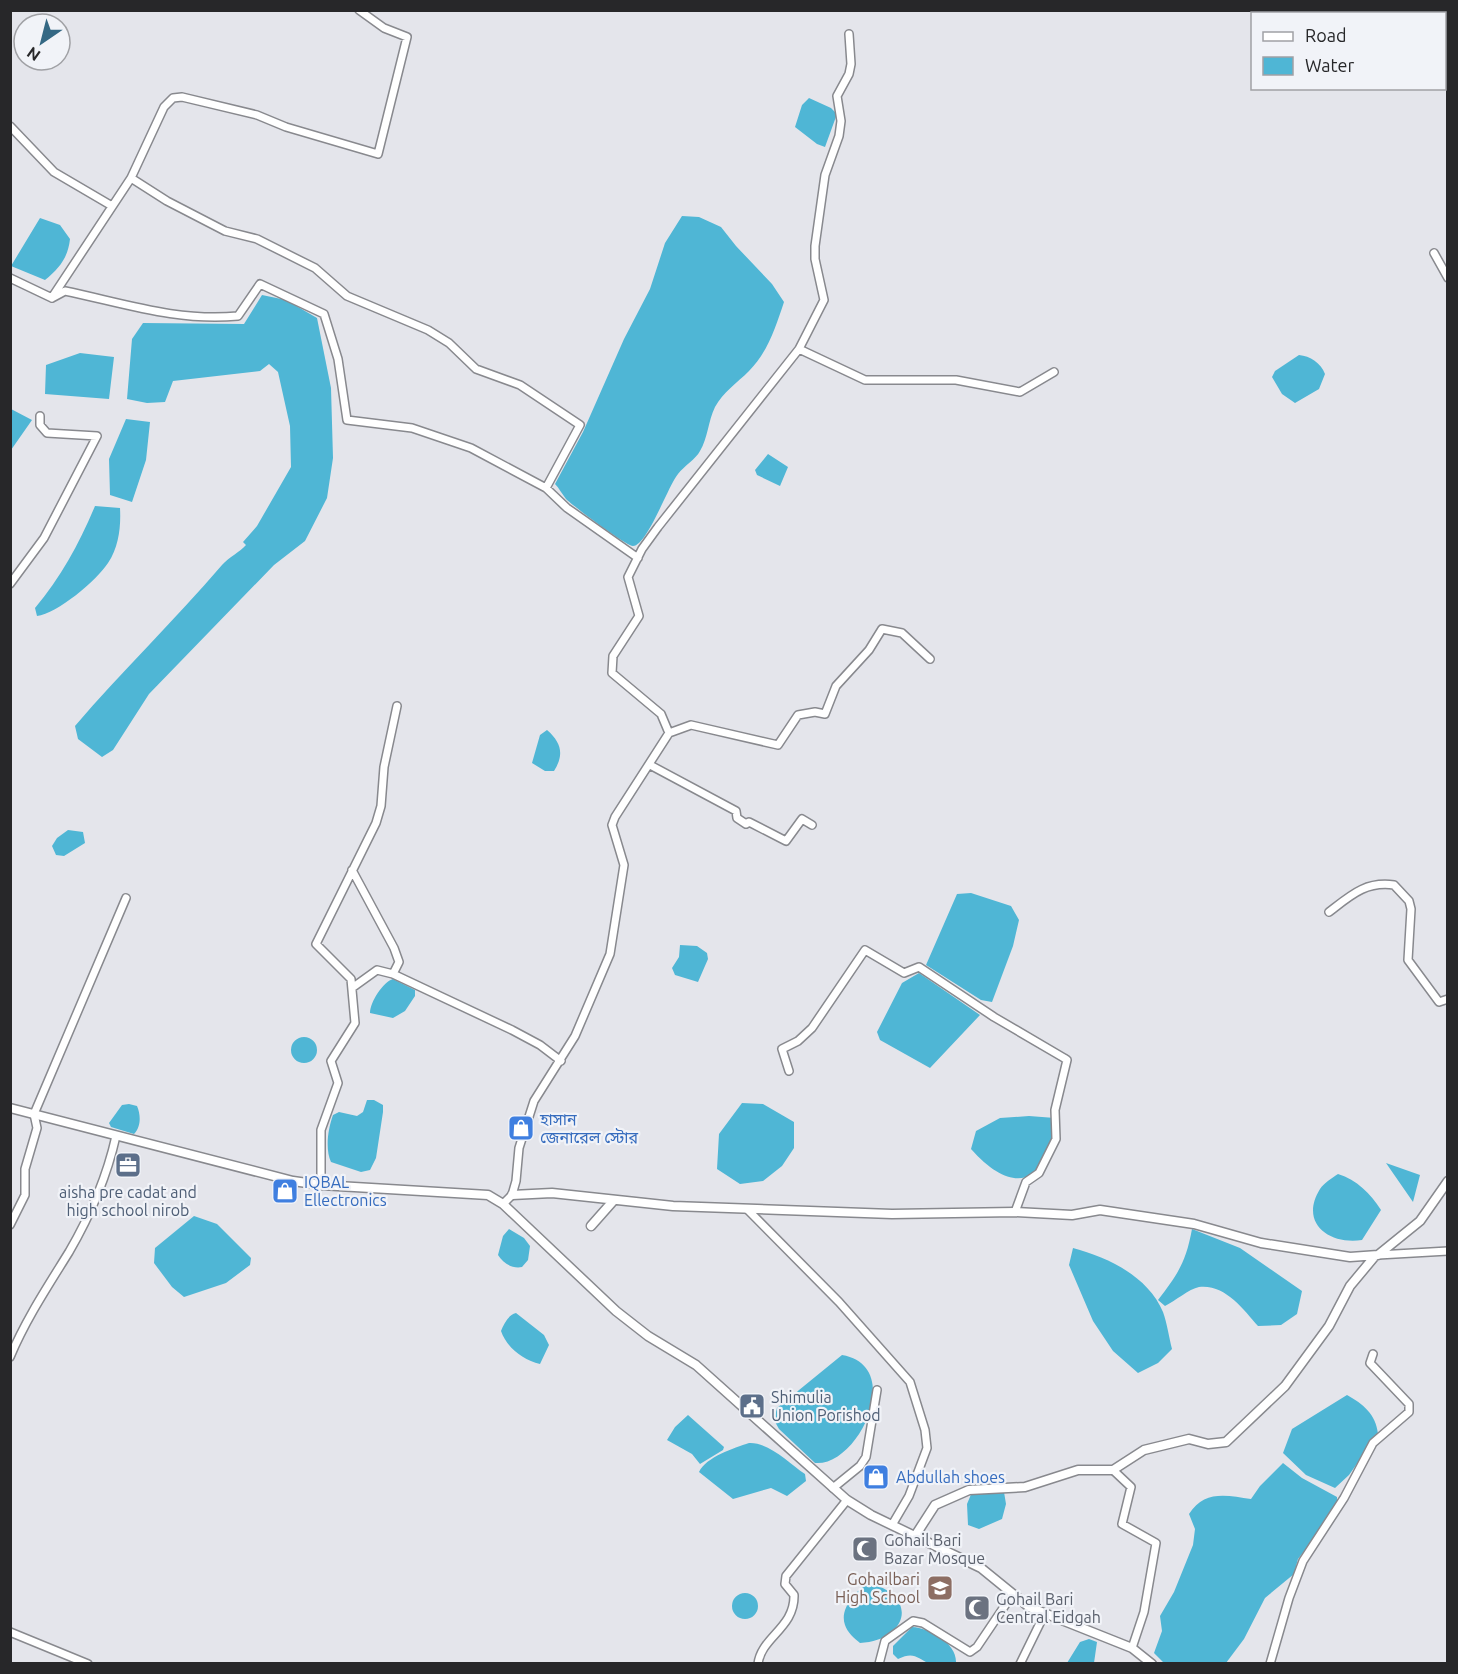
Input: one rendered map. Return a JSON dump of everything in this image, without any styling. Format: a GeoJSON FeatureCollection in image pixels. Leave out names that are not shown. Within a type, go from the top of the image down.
{"type":"FeatureCollection","features":[{"type":"Feature","properties":{"kind":"street"},"geometry":{"type":"LineString","coordinates":[[52,298],[131,178],[164,107],[172,98],[182,97],[257,115],[307,134],[378,154],[407,37],[384,28],[359,10]]}},
{"type":"Feature","properties":{"kind":"street"},"geometry":{"type":"LineString","coordinates":[[669,733],[661,714],[612,673],[613,656],[639,616],[628,578],[658,527],[799,349],[824,300],[814,259],[815,246],[825,175],[839,136],[841,121],[837,96],[849,74],[851,64],[849,34]]}},
{"type":"Feature","properties":{"kind":"street"},"geometry":{"type":"LineString","coordinates":[[10,126],[54,172],[112,206]]}},
{"type":"Feature","properties":{"kind":"street"},"geometry":{"type":"LineString","coordinates":[[131,178],[167,201],[225,231],[257,239],[315,268],[347,296],[428,330],[449,343],[476,369],[520,385],[580,425],[546,488]]}},
{"type":"Feature","properties":{"kind":"street"},"geometry":{"type":"LineString","coordinates":[[1434,254],[1448,278]]}},
{"type":"Feature","properties":{"kind":"street"},"geometry":{"type":"LineString","coordinates":[[10,278],[52,298]]}},
{"type":"Feature","properties":{"kind":"street"},"geometry":{"type":"LineString","coordinates":[[52,298],[65,291],[134,309],[200,318],[223,318],[238,316],[261,284],[324,314],[338,359],[347,420],[412,428],[471,448],[546,488],[567,508],[638,558]]}},
{"type":"Feature","properties":{"kind":"street"},"geometry":{"type":"LineString","coordinates":[[799,349],[864,380],[956,380],[1020,392],[1054,372]]}},
{"type":"Feature","properties":{"kind":"street"},"geometry":{"type":"LineString","coordinates":[[10,585],[44,538],[98,436],[47,433],[40,426],[40,416]]}},
{"type":"Feature","properties":{"kind":"street"},"geometry":{"type":"LineString","coordinates":[[503,1204],[512,1195],[516,1181],[519,1148],[534,1101],[575,1036],[610,954],[624,865],[612,825],[669,733],[691,725],[778,746],[798,715],[815,712],[825,714],[836,686],[869,650],[882,629],[902,633],[930,658]]}},
{"type":"Feature","properties":{"kind":"street"},"geometry":{"type":"LineString","coordinates":[[321,1185],[321,1130],[338,1083],[332,1061],[354,1023],[352,988],[344,970],[316,944],[381,806],[384,766],[397,706]]}},
{"type":"Feature","properties":{"kind":"street"},"geometry":{"type":"LineString","coordinates":[[650,765],[736,811],[737,818],[746,824],[748,822],[786,841],[802,819],[812,825]]}},
{"type":"Feature","properties":{"kind":"street"},"geometry":{"type":"LineString","coordinates":[[352,870],[394,948],[399,962],[393,974]]}},
{"type":"Feature","properties":{"kind":"street"},"geometry":{"type":"LineString","coordinates":[[1329,912],[1351,895],[1376,883],[1394,885],[1409,901],[1411,909],[1408,960],[1439,1002],[1448,999]]}},
{"type":"Feature","properties":{"kind":"street"},"geometry":{"type":"LineString","coordinates":[[10,1225],[25,1195],[25,1169],[37,1128],[34,1114],[126,898]]}},
{"type":"Feature","properties":{"kind":"street"},"geometry":{"type":"LineString","coordinates":[[789,1071],[782,1049],[798,1041],[812,1028],[865,950],[904,973],[919,966],[994,1017],[1067,1060],[1055,1110],[1056,1139],[1039,1173],[1026,1182],[1015,1212]]}},
{"type":"Feature","properties":{"kind":"street"},"geometry":{"type":"LineString","coordinates":[[352,988],[377,970],[393,974],[512,1030],[540,1045],[561,1060]]}},
{"type":"Feature","properties":{"kind":"street"},"geometry":{"type":"LineString","coordinates":[[10,1108],[293,1181],[321,1185],[488,1195],[503,1204],[616,1311],[648,1336],[696,1365],[847,1500],[892,1525],[981,1568],[1029,1607],[1044,1615],[1132,1648],[1152,1664]]}},
{"type":"Feature","properties":{"kind":"street"},"geometry":{"type":"LineString","coordinates":[[10,1357],[25,1324],[70,1250],[86,1218],[101,1184],[117,1136]]}},
{"type":"Feature","properties":{"kind":"street"},"geometry":{"type":"LineString","coordinates":[[915,1536],[935,1505],[969,1490],[1025,1487],[1078,1470],[1113,1470],[1154,1446],[1189,1438],[1220,1445],[1240,1431],[1285,1386],[1329,1326],[1350,1286],[1376,1256],[1420,1221],[1448,1181]]}},
{"type":"Feature","properties":{"kind":"street"},"geometry":{"type":"LineString","coordinates":[[512,1195],[552,1193],[614,1200],[747,1209],[892,1214],[1015,1212],[1072,1215],[1100,1210],[1194,1224],[1261,1243],[1350,1257],[1448,1251]]}},
{"type":"Feature","properties":{"kind":"street"},"geometry":{"type":"LineString","coordinates":[[591,1226],[614,1200]]}},
{"type":"Feature","properties":{"kind":"street"},"geometry":{"type":"LineString","coordinates":[[747,1209],[838,1302],[910,1382],[925,1430],[927,1448],[909,1496],[892,1525]]}},
{"type":"Feature","properties":{"kind":"street"},"geometry":{"type":"LineString","coordinates":[[1270,1664],[1289,1598],[1303,1561],[1344,1498],[1373,1443],[1409,1412],[1409,1404],[1370,1363],[1373,1354]]}},
{"type":"Feature","properties":{"kind":"street"},"geometry":{"type":"LineString","coordinates":[[833,1488],[860,1466],[866,1457],[878,1390]]}},
{"type":"Feature","properties":{"kind":"street"},"geometry":{"type":"LineString","coordinates":[[1113,1470],[1131,1487],[1122,1524],[1156,1542],[1144,1612],[1132,1648]]}},
{"type":"Feature","properties":{"kind":"street"},"geometry":{"type":"LineString","coordinates":[[758,1664],[759,1656],[783,1627],[794,1607],[794,1595],[785,1584],[786,1576],[847,1500]]}},
{"type":"Feature","properties":{"kind":"street"},"geometry":{"type":"LineString","coordinates":[[879,1664],[885,1641],[914,1622],[923,1623],[970,1652],[977,1647],[1012,1595]]}},
{"type":"Feature","properties":{"kind":"street"},"geometry":{"type":"LineString","coordinates":[[1020,1664],[1044,1615]]}},
{"type":"Feature","properties":{"kind":"street"},"geometry":{"type":"LineString","coordinates":[[10,1632],[88,1664]]}},
{"type":"Feature","properties":{"kind":"water"},"geometry":{"type":"Polygon","coordinates":[[[809,98],[831,108],[837,114],[825,147],[817,144],[795,127],[802,105],[809,98]]]}},
{"type":"Feature","properties":{"kind":"water"},"geometry":{"type":"Polygon","coordinates":[[[682,216],[699,217],[721,227],[772,284],[784,302],[771,338],[761,356],[756,364],[718,402],[700,451],[678,474],[645,536],[633,546],[610,533],[578,509],[566,499],[555,484],[583,432],[624,339],[650,289],[665,243],[682,216]]]}},
{"type":"Feature","properties":{"kind":"water"},"geometry":{"type":"Polygon","coordinates":[[[40,218],[60,225],[70,239],[62,262],[45,280],[11,266],[40,218]]]}},
{"type":"Feature","properties":{"kind":"water"},"geometry":{"type":"Polygon","coordinates":[[[262,295],[286,300],[317,318],[331,388],[333,458],[327,498],[305,541],[274,565],[149,694],[113,750],[102,757],[78,739],[75,726],[222,565],[246,545],[243,542],[257,526],[291,467],[290,426],[278,372],[269,364],[260,371],[173,381],[165,402],[147,403],[127,399],[132,339],[143,323],[244,324],[262,295]]]}},
{"type":"Feature","properties":{"kind":"water"},"geometry":{"type":"Polygon","coordinates":[[[80,353],[114,357],[109,399],[45,394],[46,365],[80,353]]]}},
{"type":"Feature","properties":{"kind":"water"},"geometry":{"type":"Polygon","coordinates":[[[1299,355],[1315,361],[1325,374],[1319,389],[1295,403],[1282,394],[1272,377],[1275,371],[1299,355]]]}},
{"type":"Feature","properties":{"kind":"water"},"geometry":{"type":"Polygon","coordinates":[[[10,409],[32,420],[11,450],[10,409]]]}},
{"type":"Feature","properties":{"kind":"water"},"geometry":{"type":"Polygon","coordinates":[[[126,419],[150,422],[146,460],[132,502],[110,495],[109,459],[126,419]]]}},
{"type":"Feature","properties":{"kind":"water"},"geometry":{"type":"Polygon","coordinates":[[[768,454],[788,467],[780,486],[757,475],[755,470],[768,454]]]}},
{"type":"Feature","properties":{"kind":"water"},"geometry":{"type":"Polygon","coordinates":[[[95,506],[120,508],[118,536],[112,557],[103,570],[76,595],[55,609],[37,616],[35,608],[69,560],[95,506]]]}},
{"type":"Feature","properties":{"kind":"water"},"geometry":{"type":"Polygon","coordinates":[[[547,730],[560,749],[559,760],[554,771],[545,771],[532,763],[540,735],[547,730]]]}},
{"type":"Feature","properties":{"kind":"water"},"geometry":{"type":"Polygon","coordinates":[[[68,830],[83,832],[85,843],[64,856],[56,855],[52,846],[57,838],[68,830]]]}},
{"type":"Feature","properties":{"kind":"water"},"geometry":{"type":"Polygon","coordinates":[[[971,893],[1011,906],[1019,920],[1013,946],[992,1002],[981,1000],[926,965],[957,894],[971,893]]]}},
{"type":"Feature","properties":{"kind":"water"},"geometry":{"type":"Polygon","coordinates":[[[680,945],[697,946],[707,953],[708,959],[698,982],[675,975],[672,968],[679,957],[680,945]]]}},
{"type":"Feature","properties":{"kind":"water"},"geometry":{"type":"Polygon","coordinates":[[[919,973],[980,1015],[930,1068],[880,1040],[877,1032],[902,983],[919,973]]]}},
{"type":"Feature","properties":{"kind":"water"},"geometry":{"type":"Polygon","coordinates":[[[393,979],[415,990],[415,996],[405,1011],[393,1018],[370,1013],[372,1003],[378,993],[385,984],[393,979]]]}},
{"type":"Feature","properties":{"kind":"water"},"geometry":{"type":"Polygon","coordinates":[[[304,1037],[313,1041],[317,1050],[313,1059],[304,1063],[295,1059],[291,1050],[295,1041],[304,1037]]]}},
{"type":"Feature","properties":{"kind":"water"},"geometry":{"type":"Polygon","coordinates":[[[367,1100],[374,1100],[383,1105],[383,1112],[376,1158],[370,1170],[361,1172],[331,1162],[328,1139],[333,1115],[339,1112],[357,1116],[363,1112],[367,1100]]]}},
{"type":"Feature","properties":{"kind":"water"},"geometry":{"type":"Polygon","coordinates":[[[742,1103],[763,1104],[794,1122],[794,1148],[782,1166],[763,1181],[740,1184],[717,1169],[719,1134],[742,1103]]]}},
{"type":"Feature","properties":{"kind":"water"},"geometry":{"type":"Polygon","coordinates":[[[122,1105],[137,1106],[139,1113],[140,1121],[134,1134],[111,1127],[109,1123],[122,1105]]]}},
{"type":"Feature","properties":{"kind":"water"},"geometry":{"type":"Polygon","coordinates":[[[1029,1116],[1055,1118],[1047,1157],[1039,1169],[1028,1176],[1016,1178],[1003,1175],[987,1165],[971,1149],[976,1131],[1000,1118],[1029,1116]]]}},
{"type":"Feature","properties":{"kind":"water"},"geometry":{"type":"Polygon","coordinates":[[[1386,1163],[1420,1175],[1413,1202],[1386,1163]]]}},
{"type":"Feature","properties":{"kind":"water"},"geometry":{"type":"Polygon","coordinates":[[[1338,1174],[1362,1188],[1381,1210],[1362,1240],[1350,1241],[1329,1235],[1315,1221],[1314,1201],[1320,1189],[1338,1174]]]}},
{"type":"Feature","properties":{"kind":"water"},"geometry":{"type":"Polygon","coordinates":[[[194,1216],[217,1224],[251,1258],[250,1265],[226,1283],[184,1297],[172,1287],[154,1263],[155,1248],[194,1216]]]}},
{"type":"Feature","properties":{"kind":"water"},"geometry":{"type":"Polygon","coordinates":[[[509,1229],[524,1238],[530,1246],[528,1260],[522,1267],[508,1265],[498,1255],[503,1236],[509,1229]]]}},
{"type":"Feature","properties":{"kind":"water"},"geometry":{"type":"Polygon","coordinates":[[[1192,1229],[1240,1248],[1302,1291],[1297,1314],[1281,1325],[1258,1326],[1233,1299],[1217,1289],[1208,1287],[1195,1288],[1165,1306],[1158,1300],[1180,1267],[1192,1229]]]}},
{"type":"Feature","properties":{"kind":"water"},"geometry":{"type":"Polygon","coordinates":[[[1073,1248],[1099,1257],[1125,1270],[1137,1278],[1156,1299],[1163,1312],[1172,1349],[1158,1363],[1138,1373],[1113,1351],[1093,1321],[1069,1265],[1073,1248]]]}},
{"type":"Feature","properties":{"kind":"water"},"geometry":{"type":"Polygon","coordinates":[[[516,1313],[544,1335],[549,1345],[540,1364],[516,1352],[507,1343],[501,1331],[509,1318],[516,1313]]]}},
{"type":"Feature","properties":{"kind":"water"},"geometry":{"type":"Polygon","coordinates":[[[842,1355],[861,1363],[871,1377],[873,1395],[869,1415],[859,1433],[846,1449],[831,1460],[815,1463],[779,1429],[774,1420],[777,1408],[842,1355]]]}},
{"type":"Feature","properties":{"kind":"water"},"geometry":{"type":"Polygon","coordinates":[[[1347,1395],[1372,1415],[1378,1434],[1349,1475],[1335,1488],[1306,1475],[1283,1453],[1292,1429],[1347,1395]]]}},
{"type":"Feature","properties":{"kind":"water"},"geometry":{"type":"Polygon","coordinates":[[[688,1415],[724,1447],[723,1450],[700,1464],[692,1454],[667,1440],[675,1427],[688,1415]]]}},
{"type":"Feature","properties":{"kind":"water"},"geometry":{"type":"Polygon","coordinates":[[[749,1443],[764,1446],[778,1454],[805,1474],[806,1481],[787,1496],[771,1488],[733,1499],[699,1472],[714,1458],[728,1450],[749,1443]]]}},
{"type":"Feature","properties":{"kind":"water"},"geometry":{"type":"Polygon","coordinates":[[[1283,1463],[1302,1478],[1337,1497],[1337,1504],[1330,1518],[1298,1559],[1294,1574],[1265,1598],[1244,1639],[1226,1663],[1164,1663],[1154,1653],[1162,1631],[1160,1616],[1174,1592],[1193,1545],[1195,1529],[1189,1514],[1202,1501],[1216,1496],[1251,1499],[1260,1486],[1283,1463]]]}},
{"type":"Feature","properties":{"kind":"water"},"geometry":{"type":"Polygon","coordinates":[[[972,1492],[1004,1492],[1006,1504],[1002,1519],[979,1529],[968,1525],[967,1504],[972,1492]]]}},
{"type":"Feature","properties":{"kind":"water"},"geometry":{"type":"Polygon","coordinates":[[[869,1583],[896,1598],[901,1608],[901,1618],[897,1627],[888,1635],[860,1643],[846,1628],[844,1613],[854,1595],[869,1583]]]}},
{"type":"Feature","properties":{"kind":"water"},"geometry":{"type":"Polygon","coordinates":[[[745,1593],[754,1597],[758,1606],[754,1615],[745,1619],[736,1615],[732,1606],[736,1597],[745,1593]]]}},
{"type":"Feature","properties":{"kind":"water"},"geometry":{"type":"Polygon","coordinates":[[[912,1627],[927,1630],[941,1638],[952,1649],[956,1663],[933,1665],[912,1655],[898,1659],[893,1654],[893,1646],[912,1627]]]}},
{"type":"Feature","properties":{"kind":"water"},"geometry":{"type":"Polygon","coordinates":[[[1089,1639],[1097,1642],[1094,1663],[1067,1663],[1080,1642],[1089,1639]]]}},
{"type":"Feature","properties":{"kind":"place","name":"হাসান জেনারেল স্টোর"},"geometry":{"type":"Point","coordinates":[521,1128]}},
{"type":"Feature","properties":{"kind":"place","name":"aisha pre cadat and high school nirob"},"geometry":{"type":"Point","coordinates":[128,1165]}},
{"type":"Feature","properties":{"kind":"place","name":"IQBAL Ellectronics"},"geometry":{"type":"Point","coordinates":[285,1191]}},
{"type":"Feature","properties":{"kind":"place","name":"Shimulia Union Porishod"},"geometry":{"type":"Point","coordinates":[752,1406]}},
{"type":"Feature","properties":{"kind":"place","name":"Abdullah shoes"},"geometry":{"type":"Point","coordinates":[876,1477]}},
{"type":"Feature","properties":{"kind":"place","name":"Gohail Bari Bazar Mosque"},"geometry":{"type":"Point","coordinates":[865,1549]}},
{"type":"Feature","properties":{"kind":"place","name":"Gohailbari High School"},"geometry":{"type":"Point","coordinates":[940,1588]}},
{"type":"Feature","properties":{"kind":"place","name":"Gohail Bari Central Eidgah"},"geometry":{"type":"Point","coordinates":[977,1608]}}]}
